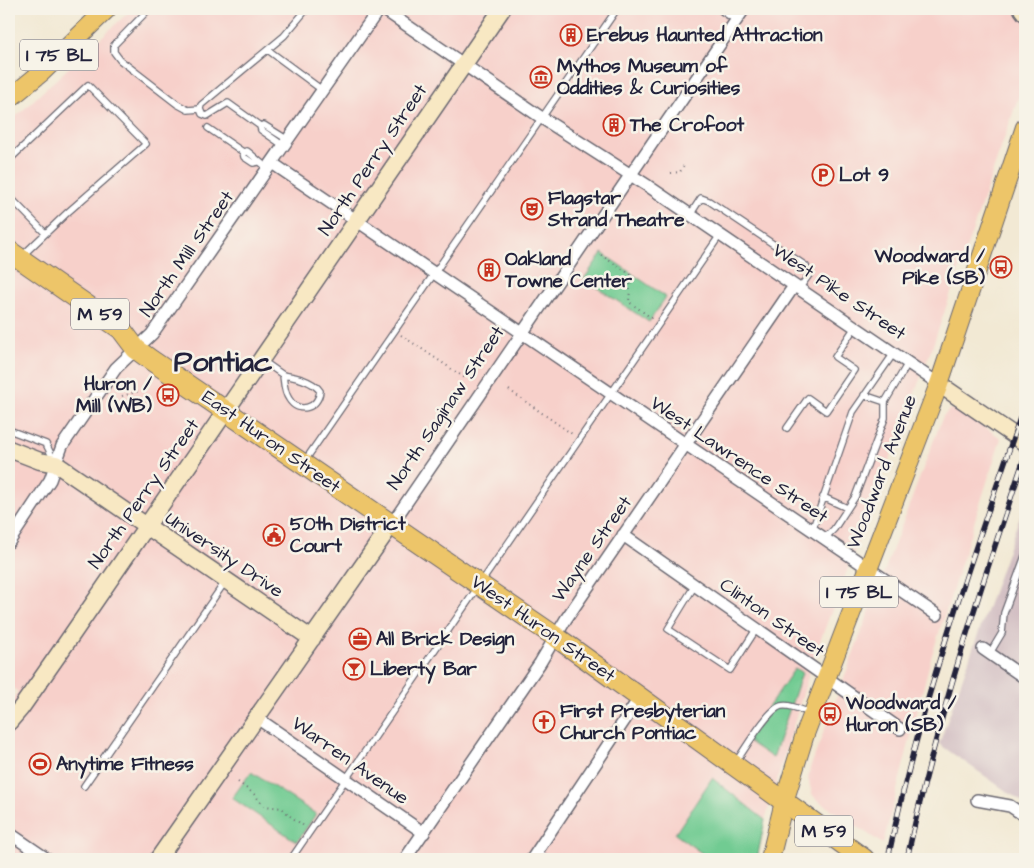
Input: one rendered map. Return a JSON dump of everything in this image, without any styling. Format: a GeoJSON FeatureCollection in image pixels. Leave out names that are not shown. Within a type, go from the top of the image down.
{"type":"FeatureCollection","features":[{"type":"Feature","properties":{"kind":"highway","name":"East Huron Street"},"geometry":{"type":"LineString","coordinates":[[14,255],[121,329],[136,349],[391,525]]}},
{"type":"Feature","properties":{"kind":"highway","name":"West Huron Street"},"geometry":{"type":"LineString","coordinates":[[391,525],[556,637],[864,859]]}},
{"type":"Feature","properties":{"kind":"main road","name":"I 75 BL"},"geometry":{"type":"LineString","coordinates":[[9,99],[42,72],[107,9]]}},
{"type":"Feature","properties":{"kind":"main road","name":"Woodward Avenue"},"geometry":{"type":"LineString","coordinates":[[770,859],[784,802],[812,714],[939,384],[1025,127]]}},
{"type":"Feature","properties":{"kind":"street","name":"West Pike Street"},"geometry":{"type":"LineString","coordinates":[[381,9],[720,235],[1025,443]]}},
{"type":"Feature","properties":{"kind":"street","name":"North Mill Street"},"geometry":{"type":"LineString","coordinates":[[9,542],[50,480],[62,446],[116,368],[152,334],[322,90],[381,9]]}},
{"type":"Feature","properties":{"kind":"street","name":"North Perry Street"},"geometry":{"type":"LineString","coordinates":[[9,722],[37,685],[147,526],[502,9]]}},
{"type":"Feature","properties":{"kind":"street"},"geometry":{"type":"LineString","coordinates":[[724,9],[741,14]]}},
{"type":"Feature","properties":{"kind":"street"},"geometry":{"type":"LineString","coordinates":[[1022,9],[1025,13]]}},
{"type":"Feature","properties":{"kind":"street","name":"North Saginaw Street"},"geometry":{"type":"LineString","coordinates":[[158,859],[391,525],[741,14]]}},
{"type":"Feature","properties":{"kind":"street","name":"West Lawrence Street"},"geometry":{"type":"LineString","coordinates":[[270,166],[522,332],[937,616]]}},
{"type":"Feature","properties":{"kind":"street","name":"Wayne Street"},"geometry":{"type":"LineString","coordinates":[[405,859],[540,663],[566,619],[686,444],[797,288]]}},
{"type":"Feature","properties":{"kind":"street","name":"University Drive"},"geometry":{"type":"LineString","coordinates":[[9,449],[40,462],[56,464],[312,639]]}},
{"type":"Feature","properties":{"kind":"street","name":"Clinton Street"},"geometry":{"type":"LineString","coordinates":[[623,536],[900,729]]}},
{"type":"Feature","properties":{"kind":"street"},"geometry":{"type":"LineString","coordinates":[[986,651],[1025,678]]}},
{"type":"Feature","properties":{"kind":"street"},"geometry":{"type":"LineString","coordinates":[[534,856],[640,697]]}},
{"type":"Feature","properties":{"kind":"street","name":"Warren Avenue"},"geometry":{"type":"LineString","coordinates":[[257,718],[424,833]]}},
{"type":"Feature","properties":{"kind":"street"},"geometry":{"type":"LineString","coordinates":[[977,800],[1010,806],[1025,816]]}},
{"type":"Feature","properties":{"kind":"street"},"geometry":{"type":"LineString","coordinates":[[174,859],[180,828]]}},
{"type":"Feature","properties":{"kind":"street"},"geometry":{"type":"LineString","coordinates":[[9,833],[40,857]]}},
{"type":"Feature","properties":{"kind":"lane"},"geometry":{"type":"LineString","coordinates":[[149,9],[114,46],[114,52],[120,60],[177,104],[188,110],[200,108],[201,105],[284,36],[307,9]]}},
{"type":"Feature","properties":{"kind":"lane"},"geometry":{"type":"LineString","coordinates":[[303,464],[617,9]]}},
{"type":"Feature","properties":{"kind":"lane"},"geometry":{"type":"LineString","coordinates":[[268,50],[322,90]]}},
{"type":"Feature","properties":{"kind":"lane"},"geometry":{"type":"LineString","coordinates":[[9,160],[88,85],[146,144],[45,233],[14,255]]}},
{"type":"Feature","properties":{"kind":"lane"},"geometry":{"type":"LineString","coordinates":[[200,108],[202,114],[207,116],[228,103],[260,126],[261,130],[286,143]]}},
{"type":"Feature","properties":{"kind":"lane"},"geometry":{"type":"LineString","coordinates":[[208,128],[243,152],[247,151],[256,157],[258,162],[270,166]]}},
{"type":"Feature","properties":{"kind":"lane"},"geometry":{"type":"LineString","coordinates":[[9,196],[45,233]]}},
{"type":"Feature","properties":{"kind":"lane"},"geometry":{"type":"LineString","coordinates":[[690,215],[701,198],[709,201],[806,266],[808,275],[797,288]]}},
{"type":"Feature","properties":{"kind":"lane"},"geometry":{"type":"LineString","coordinates":[[291,859],[720,235]]}},
{"type":"Feature","properties":{"kind":"lane"},"geometry":{"type":"LineString","coordinates":[[787,428],[808,398],[826,411],[854,370],[835,357],[855,327]]}},
{"type":"Feature","properties":{"kind":"lane"},"geometry":{"type":"LineString","coordinates":[[812,531],[853,412],[894,353]]}},
{"type":"Feature","properties":{"kind":"lane"},"geometry":{"type":"LineString","coordinates":[[261,360],[283,375],[316,385],[320,391],[316,403],[304,407],[292,402],[285,391],[283,375]]}},
{"type":"Feature","properties":{"kind":"lane"},"geometry":{"type":"LineString","coordinates":[[824,539],[834,529],[855,497],[885,418],[885,402],[908,363]]}},
{"type":"Feature","properties":{"kind":"lane"},"geometry":{"type":"LineString","coordinates":[[864,395],[885,402]]}},
{"type":"Feature","properties":{"kind":"lane"},"geometry":{"type":"LineString","coordinates":[[9,430],[46,444],[56,464]]}},
{"type":"Feature","properties":{"kind":"lane"},"geometry":{"type":"LineString","coordinates":[[823,497],[848,508]]}},
{"type":"Feature","properties":{"kind":"lane"},"geometry":{"type":"LineString","coordinates":[[986,651],[1002,633],[1004,613],[1025,556]]}},
{"type":"Feature","properties":{"kind":"lane"},"geometry":{"type":"LineString","coordinates":[[84,786],[226,580]]}},
{"type":"Feature","properties":{"kind":"lane"},"geometry":{"type":"LineString","coordinates":[[695,586],[668,629],[730,670],[757,628]]}},
{"type":"Feature","properties":{"kind":"lane"},"geometry":{"type":"LineString","coordinates":[[733,765],[767,716],[775,708],[783,705],[792,706],[812,714]]}},
{"type":"Feature","properties":{"kind":"lane"},"geometry":{"type":"LineString","coordinates":[[534,856],[548,859]]}},
{"type":"Feature","properties":{"kind":"path"},"geometry":{"type":"LineString","coordinates":[[671,174],[680,172],[684,165]]}},
{"type":"Feature","properties":{"kind":"path"},"geometry":{"type":"LineString","coordinates":[[601,255],[631,275],[629,302],[660,323]]}},
{"type":"Feature","properties":{"kind":"path"},"geometry":{"type":"LineString","coordinates":[[395,332],[465,378]]}},
{"type":"Feature","properties":{"kind":"path"},"geometry":{"type":"LineString","coordinates":[[122,396],[150,388]]}},
{"type":"Feature","properties":{"kind":"path"},"geometry":{"type":"LineString","coordinates":[[509,390],[580,439]]}},
{"type":"Feature","properties":{"kind":"path"},"geometry":{"type":"LineString","coordinates":[[238,782],[254,794],[262,804],[282,808],[290,816],[311,830]]}},
{"type":"Feature","properties":{"kind":"shaded area"},"geometry":{"type":"Polygon","coordinates":[[[132,9],[1025,9],[1025,78],[933,345],[814,657],[765,820],[712,778],[676,834],[710,859],[16,859],[9,854],[9,703],[18,692],[9,685],[9,123],[132,9]]]}},
{"type":"Feature","properties":{"kind":"shaded area"},"geometry":{"type":"Polygon","coordinates":[[[951,409],[960,411],[1001,438],[931,658],[883,844],[816,799],[812,794],[808,778],[810,768],[943,416],[951,409]]]}},
{"type":"Feature","properties":{"kind":"shaded area"},"geometry":{"type":"Polygon","coordinates":[[[1025,502],[1025,804],[939,744],[1025,502]]]}},
{"type":"Feature","properties":{"kind":"green space"},"geometry":{"type":"Polygon","coordinates":[[[602,253],[666,297],[649,322],[584,279],[602,253]]]}},
{"type":"Feature","properties":{"kind":"green space"},"geometry":{"type":"Polygon","coordinates":[[[795,668],[802,673],[773,758],[746,740],[795,668]]]}},
{"type":"Feature","properties":{"kind":"green space"},"geometry":{"type":"Polygon","coordinates":[[[251,772],[316,814],[297,842],[232,798],[251,772]]]}},
{"type":"Feature","properties":{"kind":"green space"},"geometry":{"type":"Polygon","coordinates":[[[712,778],[765,820],[757,859],[710,859],[675,834],[712,778]]]}},
{"type":"Feature","properties":{"kind":"railway"},"geometry":{"type":"LineString","coordinates":[[888,859],[916,743],[949,629],[1025,404]]}},
{"type":"Feature","properties":{"kind":"railway"},"geometry":{"type":"LineString","coordinates":[[907,859],[945,706],[1025,456]]}},
{"type":"Feature","properties":{"kind":"place","name":"Erebus Haunted Attraction"},"geometry":{"type":"Point","coordinates":[571,35]}},
{"type":"Feature","properties":{"kind":"place","name":"Mythos Museum of Oddities & Curiosities"},"geometry":{"type":"Point","coordinates":[541,77]}},
{"type":"Feature","properties":{"kind":"place","name":"The Crofoot"},"geometry":{"type":"Point","coordinates":[614,125]}},
{"type":"Feature","properties":{"kind":"place","name":"Lot 9"},"geometry":{"type":"Point","coordinates":[823,175]}},
{"type":"Feature","properties":{"kind":"place","name":"Flagstar Strand Theatre"},"geometry":{"type":"Point","coordinates":[532,209]}},
{"type":"Feature","properties":{"kind":"place","name":"Woodward / Pike (SB)"},"geometry":{"type":"Point","coordinates":[1001,267]}},
{"type":"Feature","properties":{"kind":"place","name":"Oakland Towne Center"},"geometry":{"type":"Point","coordinates":[489,270]}},
{"type":"Feature","properties":{"kind":"place","name":"Huron / Mill (WB)"},"geometry":{"type":"Point","coordinates":[168,395]}},
{"type":"Feature","properties":{"kind":"place","name":"50th District Court"},"geometry":{"type":"Point","coordinates":[274,535]}},
{"type":"Feature","properties":{"kind":"place","name":"All Brick Design"},"geometry":{"type":"Point","coordinates":[360,639]}},
{"type":"Feature","properties":{"kind":"place","name":"Liberty Bar"},"geometry":{"type":"Point","coordinates":[354,669]}},
{"type":"Feature","properties":{"kind":"place","name":"Woodward / Huron (SB)"},"geometry":{"type":"Point","coordinates":[830,714]}},
{"type":"Feature","properties":{"kind":"place","name":"First Presbyterian Church Pontiac"},"geometry":{"type":"Point","coordinates":[544,722]}},
{"type":"Feature","properties":{"kind":"place","name":"Anytime Fitness"},"geometry":{"type":"Point","coordinates":[40,764]}},
{"type":"Feature","properties":{"kind":"district","name":"Pontiac"},"geometry":{"type":"Point","coordinates":[223,362]}}]}
